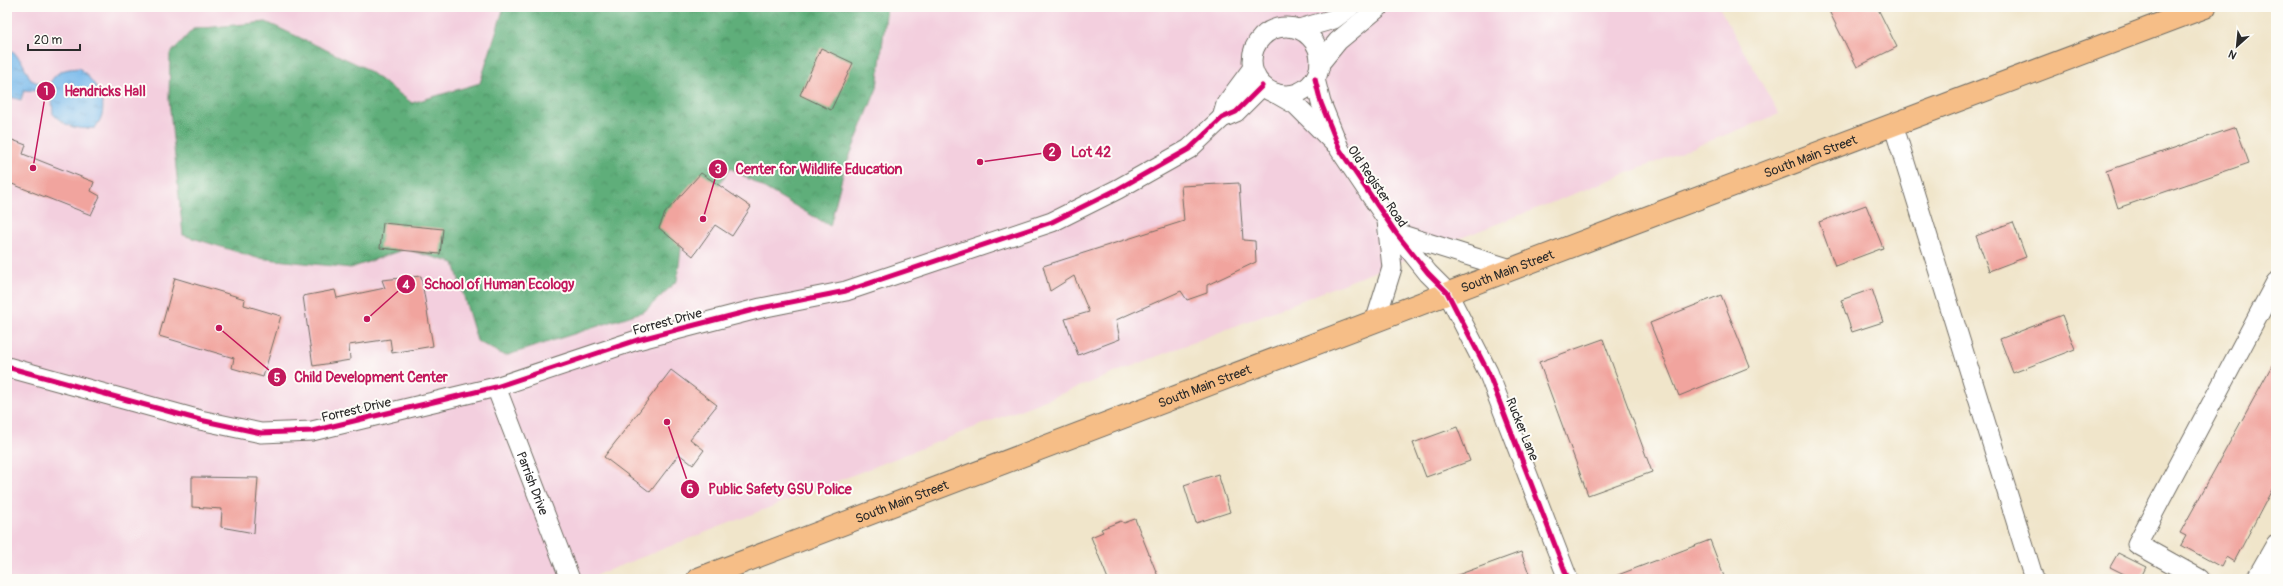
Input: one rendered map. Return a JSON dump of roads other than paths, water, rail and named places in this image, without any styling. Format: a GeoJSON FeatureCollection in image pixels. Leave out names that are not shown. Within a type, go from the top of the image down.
{"type":"FeatureCollection","features":[{"type":"Feature","properties":{"kind":"main road","name":"South Main Street"},"geometry":{"type":"LineString","coordinates":[[698,579],[1012,458],[1234,376],[1447,292],[2205,7]]}},
{"type":"Feature","properties":{"kind":"street"},"geometry":{"type":"LineString","coordinates":[[1222,118],[1226,104],[1252,68],[1253,50],[1264,34],[1280,27],[1299,29],[1334,19],[1350,7]]}},
{"type":"Feature","properties":{"kind":"street"},"geometry":{"type":"LineString","coordinates":[[1252,68],[1269,90],[1286,95],[1297,93],[1307,88],[1317,71],[1338,42],[1379,7]]}},
{"type":"Feature","properties":{"kind":"street","name":"Old Register Road"},"geometry":{"type":"LineString","coordinates":[[1299,29],[1308,35],[1316,44],[1317,71],[1321,103],[1340,150]]}},
{"type":"Feature","properties":{"kind":"street"},"geometry":{"type":"LineString","coordinates":[[1222,118],[1236,112],[1269,90]]}},
{"type":"Feature","properties":{"kind":"street","name":"Old Register Road"},"geometry":{"type":"LineString","coordinates":[[1269,90],[1296,105],[1340,150],[1392,227],[1428,273],[1447,292]]}},
{"type":"Feature","properties":{"kind":"street","name":"Forrest Drive"},"geometry":{"type":"LineString","coordinates":[[7,367],[200,420],[261,433],[312,431],[496,387],[637,340],[761,308],[846,291],[1052,222],[1118,189],[1189,149],[1222,118]]}},
{"type":"Feature","properties":{"kind":"street"},"geometry":{"type":"LineString","coordinates":[[1893,124],[2034,579]]}},
{"type":"Feature","properties":{"kind":"street"},"geometry":{"type":"LineString","coordinates":[[1392,227],[1511,269]]}},
{"type":"Feature","properties":{"kind":"street","name":"Old Register Road"},"geometry":{"type":"LineString","coordinates":[[1376,319],[1392,268],[1392,227]]}},
{"type":"Feature","properties":{"kind":"street"},"geometry":{"type":"LineString","coordinates":[[2200,579],[2137,544],[2276,282]]}},
{"type":"Feature","properties":{"kind":"street","name":"Rucker Lane"},"geometry":{"type":"LineString","coordinates":[[1447,292],[1488,372],[1568,579]]}},
{"type":"Feature","properties":{"kind":"street","name":"Parrish Drive"},"geometry":{"type":"LineString","coordinates":[[496,387],[570,579]]}},
{"type":"Feature","properties":{"kind":"street"},"geometry":{"type":"LineString","coordinates":[[2256,579],[2276,544]]}},
{"type":"Feature","properties":{"kind":"water"},"geometry":{"type":"Polygon","coordinates":[[[13,51],[22,62],[31,80],[41,84],[50,83],[56,75],[62,71],[80,68],[97,88],[103,103],[103,111],[95,128],[77,128],[63,122],[53,114],[52,100],[48,92],[24,90],[21,100],[7,96],[7,52],[13,51]]]}},
{"type":"Feature","properties":{"kind":"place","name":"Lot 42"},"geometry":{"type":"Point","coordinates":[980,162]}},
{"type":"Feature","properties":{"kind":"place","name":"Hendricks Hall"},"geometry":{"type":"Point","coordinates":[33,168]}},
{"type":"Feature","properties":{"kind":"place","name":"Center for Wildlife Education"},"geometry":{"type":"Point","coordinates":[703,219]}},
{"type":"Feature","properties":{"kind":"place","name":"School of Human Ecology"},"geometry":{"type":"Point","coordinates":[367,319]}},
{"type":"Feature","properties":{"kind":"place","name":"Child Development Center"},"geometry":{"type":"Point","coordinates":[219,328]}},
{"type":"Feature","properties":{"kind":"place","name":"Public Safety GSU Police"},"geometry":{"type":"Point","coordinates":[667,422]}}]}
